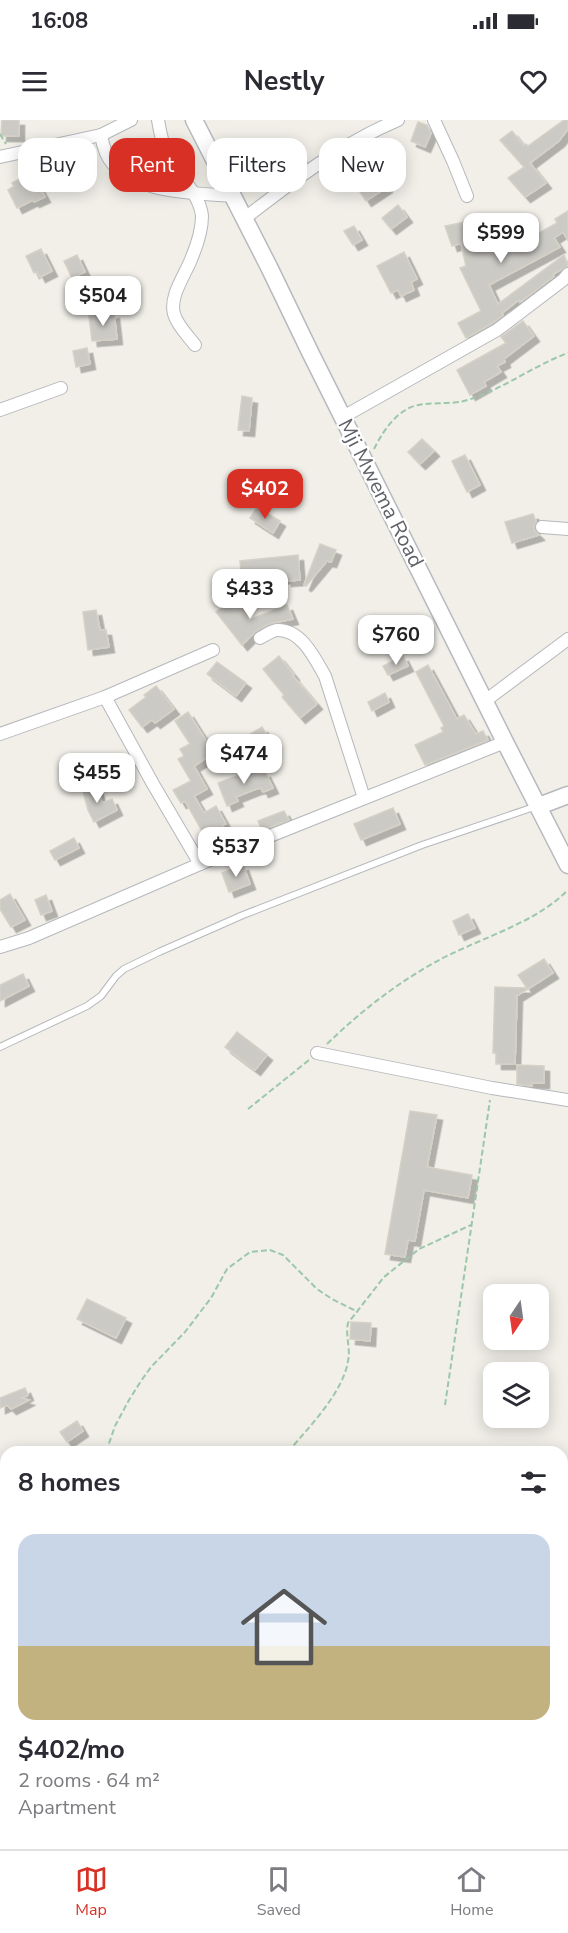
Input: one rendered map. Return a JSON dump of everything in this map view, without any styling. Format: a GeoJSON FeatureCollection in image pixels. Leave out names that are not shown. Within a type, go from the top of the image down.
{"type":"FeatureCollection","features":[{"type":"Feature","properties":{"kind":"main road","name":"Mji Mwema Road"},"geometry":{"type":"LineString","coordinates":[[194,120],[568,865]]}},
{"type":"Feature","properties":{"kind":"main road"},"geometry":{"type":"LineString","coordinates":[[539,806],[568,795]]}},
{"type":"Feature","properties":{"kind":"street"},"geometry":{"type":"LineString","coordinates":[[0,157],[101,135],[130,120]]}},
{"type":"Feature","properties":{"kind":"street"},"geometry":{"type":"LineString","coordinates":[[158,120],[162,138]]}},
{"type":"Feature","properties":{"kind":"street"},"geometry":{"type":"LineString","coordinates":[[245,218],[289,183],[333,153],[372,131],[398,120]]}},
{"type":"Feature","properties":{"kind":"street"},"geometry":{"type":"LineString","coordinates":[[434,120],[467,196]]}},
{"type":"Feature","properties":{"kind":"street"},"geometry":{"type":"LineString","coordinates":[[101,135],[109,158]]}},
{"type":"Feature","properties":{"kind":"street"},"geometry":{"type":"LineString","coordinates":[[195,345],[173,312],[177,289],[193,257],[201,223],[202,215],[192,192],[233,195]]}},
{"type":"Feature","properties":{"kind":"street"},"geometry":{"type":"LineString","coordinates":[[343,417],[498,330],[568,274]]}},
{"type":"Feature","properties":{"kind":"street"},"geometry":{"type":"LineString","coordinates":[[0,410],[61,388]]}},
{"type":"Feature","properties":{"kind":"street"},"geometry":{"type":"LineString","coordinates":[[542,527],[568,529]]}},
{"type":"Feature","properties":{"kind":"street"},"geometry":{"type":"LineString","coordinates":[[260,638],[278,630],[290,632],[306,645],[325,676],[364,798]]}},
{"type":"Feature","properties":{"kind":"street"},"geometry":{"type":"LineString","coordinates":[[485,701],[568,639]]}},
{"type":"Feature","properties":{"kind":"street"},"geometry":{"type":"LineString","coordinates":[[0,734],[105,697],[213,650]]}},
{"type":"Feature","properties":{"kind":"street"},"geometry":{"type":"LineString","coordinates":[[105,697],[200,864]]}},
{"type":"Feature","properties":{"kind":"street"},"geometry":{"type":"LineString","coordinates":[[0,947],[29,938],[200,864],[505,742]]}},
{"type":"Feature","properties":{"kind":"street"},"geometry":{"type":"LineString","coordinates":[[317,1053],[492,1088],[568,1100]]}},
{"type":"Feature","properties":{"kind":"lane"},"geometry":{"type":"LineString","coordinates":[[0,1047],[87,1006],[101,996],[124,969],[159,952],[243,915],[422,844],[539,806]]}},
{"type":"Feature","properties":{"kind":"path"},"geometry":{"type":"LineString","coordinates":[[367,465],[381,434],[396,417],[411,406],[464,401],[568,353]]}},
{"type":"Feature","properties":{"kind":"path"},"geometry":{"type":"LineString","coordinates":[[248,1109],[317,1053],[368,1006],[433,963],[547,909],[568,890]]}},
{"type":"Feature","properties":{"kind":"path"},"geometry":{"type":"LineString","coordinates":[[446,1405],[492,1088]]}},
{"type":"Feature","properties":{"kind":"path"},"geometry":{"type":"LineString","coordinates":[[293,1446],[340,1383],[348,1361],[348,1323],[384,1277],[419,1249],[471,1225]]}},
{"type":"Feature","properties":{"kind":"path"},"geometry":{"type":"LineString","coordinates":[[108,1446],[115,1426],[129,1400],[151,1367],[185,1332],[211,1298],[227,1269],[250,1252],[270,1250],[283,1255],[317,1289],[358,1312]]}},
{"type":"Feature","properties":{"kind":"building"},"geometry":{"type":"Polygon","coordinates":[[[2,120],[19,120],[19,136],[1,136],[2,120]]]}},
{"type":"Feature","properties":{"kind":"building"},"geometry":{"type":"Polygon","coordinates":[[[564,120],[568,120],[568,129],[559,141],[530,163],[546,183],[525,197],[508,178],[524,167],[500,140],[512,131],[524,146],[526,144],[528,146],[564,120]]]}},
{"type":"Feature","properties":{"kind":"building"},"geometry":{"type":"Polygon","coordinates":[[[418,122],[427,125],[431,133],[425,147],[411,141],[418,122]]]}},
{"type":"Feature","properties":{"kind":"building"},"geometry":{"type":"Polygon","coordinates":[[[18,180],[18,192],[42,192],[45,197],[17,208],[8,190],[14,186],[12,183],[18,180]]]}},
{"type":"Feature","properties":{"kind":"building"},"geometry":{"type":"Polygon","coordinates":[[[360,192],[380,192],[366,201],[360,192]]]}},
{"type":"Feature","properties":{"kind":"building"},"geometry":{"type":"Polygon","coordinates":[[[398,205],[407,217],[391,229],[382,218],[398,205]]]}},
{"type":"Feature","properties":{"kind":"building"},"geometry":{"type":"Polygon","coordinates":[[[568,211],[568,240],[563,232],[554,238],[560,247],[489,285],[498,304],[564,255],[568,266],[553,274],[554,276],[520,302],[519,300],[492,323],[466,338],[458,323],[481,311],[460,268],[466,266],[461,243],[452,246],[445,226],[489,217],[496,234],[512,227],[519,244],[557,223],[555,219],[568,211]]]}},
{"type":"Feature","properties":{"kind":"building"},"geometry":{"type":"Polygon","coordinates":[[[354,226],[362,240],[353,245],[344,231],[354,226]]]}},
{"type":"Feature","properties":{"kind":"building"},"geometry":{"type":"Polygon","coordinates":[[[41,249],[52,271],[40,277],[37,271],[34,273],[26,256],[41,249]]]}},
{"type":"Feature","properties":{"kind":"building"},"geometry":{"type":"Polygon","coordinates":[[[404,252],[417,279],[411,282],[414,290],[401,296],[398,290],[391,293],[377,266],[404,252]]]}},
{"type":"Feature","properties":{"kind":"building"},"geometry":{"type":"Polygon","coordinates":[[[77,255],[85,272],[72,278],[64,261],[77,255]]]}},
{"type":"Feature","properties":{"kind":"building"},"geometry":{"type":"Polygon","coordinates":[[[114,313],[117,339],[92,341],[89,316],[114,313]]]}},
{"type":"Feature","properties":{"kind":"building"},"geometry":{"type":"Polygon","coordinates":[[[523,321],[534,336],[504,359],[505,362],[497,366],[501,372],[484,382],[486,386],[470,395],[457,370],[506,343],[501,337],[523,321]]]}},
{"type":"Feature","properties":{"kind":"building"},"geometry":{"type":"Polygon","coordinates":[[[87,348],[90,364],[76,367],[73,351],[87,348]]]}},
{"type":"Feature","properties":{"kind":"building"},"geometry":{"type":"Polygon","coordinates":[[[242,396],[252,398],[249,431],[238,430],[242,396]]]}},
{"type":"Feature","properties":{"kind":"building"},"geometry":{"type":"Polygon","coordinates":[[[422,439],[434,451],[420,464],[408,452],[422,439]]]}},
{"type":"Feature","properties":{"kind":"building"},"geometry":{"type":"Polygon","coordinates":[[[465,455],[480,485],[467,492],[452,461],[465,455]]]}},
{"type":"Feature","properties":{"kind":"building"},"geometry":{"type":"Polygon","coordinates":[[[257,507],[280,521],[273,533],[250,518],[257,507]]]}},
{"type":"Feature","properties":{"kind":"building"},"geometry":{"type":"Polygon","coordinates":[[[533,514],[536,522],[534,530],[539,535],[512,543],[505,522],[533,514]]]}},
{"type":"Feature","properties":{"kind":"building"},"geometry":{"type":"Polygon","coordinates":[[[320,544],[336,550],[331,562],[327,561],[306,586],[304,585],[320,544]]]}},
{"type":"Feature","properties":{"kind":"building"},"geometry":{"type":"Polygon","coordinates":[[[298,555],[300,580],[286,581],[286,578],[242,583],[240,561],[298,555]]]}},
{"type":"Feature","properties":{"kind":"building"},"geometry":{"type":"Polygon","coordinates":[[[233,599],[249,620],[287,605],[293,619],[268,624],[256,631],[242,645],[216,612],[233,599]]]}},
{"type":"Feature","properties":{"kind":"building"},"geometry":{"type":"Polygon","coordinates":[[[96,610],[100,630],[106,630],[109,647],[88,650],[83,612],[96,610]]]}},
{"type":"Feature","properties":{"kind":"building"},"geometry":{"type":"Polygon","coordinates":[[[279,656],[317,704],[300,718],[263,669],[279,656]]]}},
{"type":"Feature","properties":{"kind":"building"},"geometry":{"type":"Polygon","coordinates":[[[403,656],[408,666],[388,675],[383,666],[403,656]]]}},
{"type":"Feature","properties":{"kind":"building"},"geometry":{"type":"Polygon","coordinates":[[[217,662],[246,683],[236,696],[207,674],[217,662]]]}},
{"type":"Feature","properties":{"kind":"building"},"geometry":{"type":"Polygon","coordinates":[[[428,665],[457,719],[464,715],[476,734],[483,731],[488,740],[425,765],[415,745],[443,732],[441,728],[444,726],[416,672],[428,665]]]}},
{"type":"Feature","properties":{"kind":"building"},"geometry":{"type":"Polygon","coordinates":[[[156,686],[174,709],[155,723],[152,720],[142,727],[129,710],[156,686]]]}},
{"type":"Feature","properties":{"kind":"building"},"geometry":{"type":"Polygon","coordinates":[[[385,693],[389,702],[372,711],[368,702],[385,693]]]}},
{"type":"Feature","properties":{"kind":"building"},"geometry":{"type":"Polygon","coordinates":[[[188,712],[214,753],[194,766],[207,789],[194,796],[204,813],[216,806],[226,824],[222,825],[229,838],[211,847],[185,801],[181,803],[173,790],[191,781],[178,759],[184,756],[180,749],[190,744],[175,721],[188,712]]]}},
{"type":"Feature","properties":{"kind":"building"},"geometry":{"type":"Polygon","coordinates":[[[262,727],[272,743],[247,759],[236,743],[262,727]]]}},
{"type":"Feature","properties":{"kind":"building"},"geometry":{"type":"Polygon","coordinates":[[[256,769],[259,774],[265,772],[273,788],[263,792],[261,788],[256,789],[236,797],[238,801],[227,806],[218,783],[256,769]]]}},
{"type":"Feature","properties":{"kind":"building"},"geometry":{"type":"Polygon","coordinates":[[[96,784],[102,803],[112,799],[117,810],[94,822],[82,788],[96,784]]]}},
{"type":"Feature","properties":{"kind":"building"},"geometry":{"type":"Polygon","coordinates":[[[393,808],[400,824],[361,840],[354,824],[393,808]]]}},
{"type":"Feature","properties":{"kind":"building"},"geometry":{"type":"Polygon","coordinates":[[[284,811],[289,820],[262,830],[258,821],[284,811]]]}},
{"type":"Feature","properties":{"kind":"building"},"geometry":{"type":"Polygon","coordinates":[[[74,838],[79,848],[55,860],[50,851],[74,838]]]}},
{"type":"Feature","properties":{"kind":"building"},"geometry":{"type":"Polygon","coordinates":[[[243,865],[250,884],[229,892],[222,873],[243,865]]]}},
{"type":"Feature","properties":{"kind":"building"},"geometry":{"type":"Polygon","coordinates":[[[10,894],[25,920],[11,927],[0,909],[0,900],[10,894]]]}},
{"type":"Feature","properties":{"kind":"building"},"geometry":{"type":"Polygon","coordinates":[[[46,895],[52,911],[41,915],[35,900],[46,895]]]}},
{"type":"Feature","properties":{"kind":"building"},"geometry":{"type":"Polygon","coordinates":[[[468,914],[475,928],[459,935],[453,921],[468,914]]]}},
{"type":"Feature","properties":{"kind":"building"},"geometry":{"type":"Polygon","coordinates":[[[544,959],[553,973],[515,997],[517,996],[515,1064],[496,1064],[496,1053],[493,1053],[495,987],[527,988],[518,975],[544,959]]]}},
{"type":"Feature","properties":{"kind":"building"},"geometry":{"type":"Polygon","coordinates":[[[23,974],[29,986],[0,1001],[0,985],[23,974]]]}},
{"type":"Feature","properties":{"kind":"building"},"geometry":{"type":"Polygon","coordinates":[[[237,1032],[267,1055],[255,1070],[225,1047],[237,1032]]]}},
{"type":"Feature","properties":{"kind":"building"},"geometry":{"type":"Polygon","coordinates":[[[517,1065],[544,1066],[544,1083],[532,1083],[532,1086],[517,1084],[517,1065]]]}},
{"type":"Feature","properties":{"kind":"building"},"geometry":{"type":"Polygon","coordinates":[[[410,1111],[437,1115],[427,1167],[472,1175],[468,1198],[424,1190],[415,1241],[408,1240],[405,1257],[385,1254],[410,1111]]]}},
{"type":"Feature","properties":{"kind":"building"},"geometry":{"type":"Polygon","coordinates":[[[87,1299],[126,1318],[116,1338],[77,1319],[87,1299]]]}},
{"type":"Feature","properties":{"kind":"building"},"geometry":{"type":"Polygon","coordinates":[[[351,1322],[371,1323],[370,1341],[350,1339],[351,1322]]]}},
{"type":"Feature","properties":{"kind":"building"},"geometry":{"type":"Polygon","coordinates":[[[25,1388],[28,1395],[22,1398],[29,1400],[11,1409],[7,1405],[0,1408],[0,1398],[25,1388]]]}},
{"type":"Feature","properties":{"kind":"building"},"geometry":{"type":"Polygon","coordinates":[[[77,1421],[83,1431],[67,1442],[60,1432],[77,1421]]]}}]}
